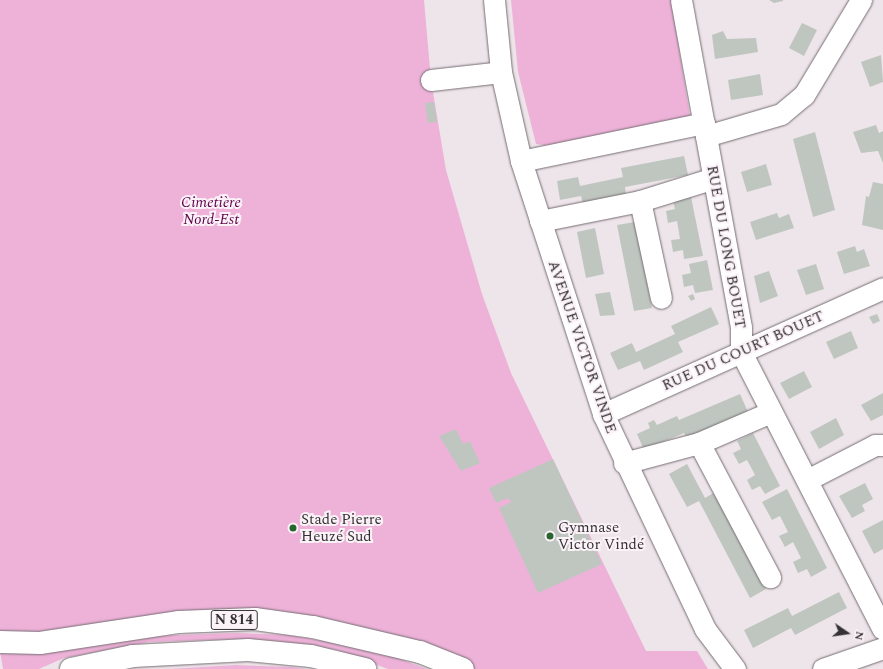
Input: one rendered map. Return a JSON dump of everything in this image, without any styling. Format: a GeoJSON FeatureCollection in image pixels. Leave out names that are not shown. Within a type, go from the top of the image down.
{"type":"FeatureCollection","features":[{"type":"Feature","properties":{"kind":"highway","name":"N 814"},"geometry":{"type":"LineString","coordinates":[[0,642],[40,643],[179,622],[255,619],[313,627],[420,652],[463,669]]}},
{"type":"Feature","properties":{"kind":"highway","name":"N 814"},"geometry":{"type":"LineString","coordinates":[[71,669],[133,656],[248,650],[310,656],[365,669]]}},
{"type":"Feature","properties":{"kind":"street","name":"AVENUE VICTOR VINDE"},"geometry":{"type":"LineString","coordinates":[[494,0],[501,72],[521,161],[603,414],[624,463],[705,629],[735,669]]}},
{"type":"Feature","properties":{"kind":"street","name":"RUE DU LONG BOUET"},"geometry":{"type":"LineString","coordinates":[[681,0],[742,327],[741,352],[883,629]]}},
{"type":"Feature","properties":{"kind":"street"},"geometry":{"type":"LineString","coordinates":[[521,161],[705,129],[780,114],[804,95],[861,0]]}},
{"type":"Feature","properties":{"kind":"street"},"geometry":{"type":"LineString","coordinates":[[431,80],[501,72]]}},
{"type":"Feature","properties":{"kind":"street"},"geometry":{"type":"LineString","coordinates":[[540,222],[640,202],[714,178]]}},
{"type":"Feature","properties":{"kind":"street"},"geometry":{"type":"LineString","coordinates":[[640,202],[661,298]]}},
{"type":"Feature","properties":{"kind":"street","name":"RUE DU COURT BOUET"},"geometry":{"type":"LineString","coordinates":[[603,414],[883,288]]}},
{"type":"Feature","properties":{"kind":"street"},"geometry":{"type":"LineString","coordinates":[[624,463],[699,443],[771,412]]}},
{"type":"Feature","properties":{"kind":"street"},"geometry":{"type":"LineString","coordinates":[[699,443],[770,577]]}},
{"type":"Feature","properties":{"kind":"street"},"geometry":{"type":"LineString","coordinates":[[807,480],[875,445],[883,445]]}},
{"type":"Feature","properties":{"kind":"street"},"geometry":{"type":"LineString","coordinates":[[823,669],[883,648]]}},
{"type":"Feature","properties":{"kind":"green space","name":"Cimetière Nord-Est"},"geometry":{"type":"Polygon","coordinates":[[[0,0],[424,0],[431,80],[446,170],[482,294],[511,373],[646,651],[697,651],[708,669],[463,669],[255,619],[0,642],[0,0]]]}},
{"type":"Feature","properties":{"kind":"green space"},"geometry":{"type":"Polygon","coordinates":[[[511,0],[671,0],[690,116],[549,146],[536,144],[518,72],[511,0]]]}},
{"type":"Feature","properties":{"kind":"green space"},"geometry":{"type":"Polygon","coordinates":[[[235,633],[289,635],[378,651],[427,669],[388,669],[337,650],[242,639],[150,642],[64,658],[39,669],[3,669],[0,651],[151,636],[235,633]]]}},
{"type":"Feature","properties":{"kind":"green space"},"geometry":{"type":"Polygon","coordinates":[[[236,665],[291,667],[305,669],[170,669],[236,665]]]}},
{"type":"Feature","properties":{"kind":"building"},"geometry":{"type":"Polygon","coordinates":[[[769,0],[783,0],[783,1],[774,3],[769,0]]]}},
{"type":"Feature","properties":{"kind":"building"},"geometry":{"type":"Polygon","coordinates":[[[802,23],[817,30],[804,56],[789,48],[802,23]]]}},
{"type":"Feature","properties":{"kind":"building"},"geometry":{"type":"Polygon","coordinates":[[[723,31],[727,39],[756,38],[758,52],[715,59],[712,35],[723,31]]]}},
{"type":"Feature","properties":{"kind":"building"},"geometry":{"type":"Polygon","coordinates":[[[881,55],[883,82],[870,87],[861,62],[881,55]]]}},
{"type":"Feature","properties":{"kind":"building"},"geometry":{"type":"Polygon","coordinates":[[[760,74],[763,95],[731,100],[728,80],[760,74]]]}},
{"type":"Feature","properties":{"kind":"building"},"geometry":{"type":"Polygon","coordinates":[[[434,102],[437,122],[428,123],[425,103],[434,102]]]}},
{"type":"Feature","properties":{"kind":"building"},"geometry":{"type":"Polygon","coordinates":[[[876,125],[879,133],[883,131],[883,163],[878,151],[861,153],[853,132],[876,125]]]}},
{"type":"Feature","properties":{"kind":"building"},"geometry":{"type":"Polygon","coordinates":[[[815,132],[835,210],[813,217],[793,139],[815,132]]]}},
{"type":"Feature","properties":{"kind":"building"},"geometry":{"type":"Polygon","coordinates":[[[684,156],[688,175],[625,187],[626,195],[583,204],[581,196],[560,200],[557,181],[578,177],[580,186],[623,177],[621,168],[684,156]]]}},
{"type":"Feature","properties":{"kind":"building"},"geometry":{"type":"Polygon","coordinates":[[[766,164],[772,185],[747,192],[741,172],[766,164]]]}},
{"type":"Feature","properties":{"kind":"building"},"geometry":{"type":"Polygon","coordinates":[[[873,182],[883,184],[883,230],[862,225],[866,196],[869,197],[873,182]]]}},
{"type":"Feature","properties":{"kind":"building"},"geometry":{"type":"Polygon","coordinates":[[[691,197],[703,256],[684,259],[683,250],[673,252],[671,240],[680,239],[677,221],[668,223],[666,211],[675,209],[673,201],[691,197]]]}},
{"type":"Feature","properties":{"kind":"building"},"geometry":{"type":"Polygon","coordinates":[[[777,213],[779,218],[789,214],[794,228],[756,240],[750,222],[777,213]]]}},
{"type":"Feature","properties":{"kind":"building"},"geometry":{"type":"Polygon","coordinates":[[[635,222],[652,308],[634,311],[617,225],[635,222]]]}},
{"type":"Feature","properties":{"kind":"building"},"geometry":{"type":"Polygon","coordinates":[[[595,228],[604,274],[586,278],[577,232],[595,228]]]}},
{"type":"Feature","properties":{"kind":"building"},"geometry":{"type":"Polygon","coordinates":[[[855,246],[857,252],[864,249],[870,266],[844,274],[837,252],[855,246]]]}},
{"type":"Feature","properties":{"kind":"building"},"geometry":{"type":"Polygon","coordinates":[[[707,260],[713,290],[695,293],[693,285],[684,287],[682,275],[691,273],[689,264],[707,260]]]}},
{"type":"Feature","properties":{"kind":"building"},"geometry":{"type":"Polygon","coordinates":[[[816,264],[824,289],[806,295],[797,270],[816,264]]]}},
{"type":"Feature","properties":{"kind":"building"},"geometry":{"type":"Polygon","coordinates":[[[769,271],[778,296],[760,303],[754,276],[769,271]]]}},
{"type":"Feature","properties":{"kind":"building"},"geometry":{"type":"Polygon","coordinates":[[[610,292],[615,315],[600,316],[595,294],[610,292]]]}},
{"type":"Feature","properties":{"kind":"building"},"geometry":{"type":"Polygon","coordinates":[[[693,294],[695,299],[691,301],[688,296],[693,294]]]}},
{"type":"Feature","properties":{"kind":"building"},"geometry":{"type":"Polygon","coordinates":[[[711,307],[719,324],[678,342],[683,352],[644,370],[640,361],[618,370],[610,353],[632,343],[636,352],[675,334],[671,326],[711,307]]]}},
{"type":"Feature","properties":{"kind":"building"},"geometry":{"type":"Polygon","coordinates":[[[877,314],[880,321],[873,324],[869,317],[877,314]]]}},
{"type":"Feature","properties":{"kind":"building"},"geometry":{"type":"Polygon","coordinates":[[[851,331],[858,348],[834,359],[826,342],[851,331]]]}},
{"type":"Feature","properties":{"kind":"building"},"geometry":{"type":"Polygon","coordinates":[[[804,371],[812,387],[789,399],[780,383],[804,371]]]}},
{"type":"Feature","properties":{"kind":"building"},"geometry":{"type":"Polygon","coordinates":[[[883,393],[883,415],[871,421],[861,405],[883,393]]]}},
{"type":"Feature","properties":{"kind":"building"},"geometry":{"type":"Polygon","coordinates":[[[740,394],[748,412],[687,438],[684,433],[644,450],[637,434],[650,428],[648,423],[654,420],[657,425],[677,416],[679,420],[740,394]]]}},
{"type":"Feature","properties":{"kind":"building"},"geometry":{"type":"Polygon","coordinates":[[[836,418],[844,435],[819,449],[810,432],[836,418]]]}},
{"type":"Feature","properties":{"kind":"building"},"geometry":{"type":"Polygon","coordinates":[[[456,429],[463,444],[470,441],[480,463],[461,471],[439,436],[456,429]]]}},
{"type":"Feature","properties":{"kind":"building"},"geometry":{"type":"Polygon","coordinates":[[[753,433],[780,486],[765,494],[760,486],[752,490],[747,480],[755,475],[747,460],[739,464],[733,453],[741,449],[737,441],[753,433]]]}},
{"type":"Feature","properties":{"kind":"building","name":"Gymnase Victor Vindé"},"geometry":{"type":"Polygon","coordinates":[[[553,459],[602,564],[538,593],[499,508],[511,502],[508,498],[496,503],[489,488],[553,459]]]}},
{"type":"Feature","properties":{"kind":"building"},"geometry":{"type":"Polygon","coordinates":[[[687,464],[705,498],[715,492],[766,589],[750,598],[699,501],[687,507],[669,474],[687,464]]]}},
{"type":"Feature","properties":{"kind":"building"},"geometry":{"type":"Polygon","coordinates":[[[865,483],[873,499],[862,505],[865,511],[852,518],[839,496],[865,483]]]}},
{"type":"Feature","properties":{"kind":"building"},"geometry":{"type":"Polygon","coordinates":[[[787,489],[827,568],[811,577],[807,569],[798,573],[793,562],[801,558],[793,542],[785,547],[779,536],[788,532],[780,516],[772,520],[762,502],[787,489]]]}},
{"type":"Feature","properties":{"kind":"building"},"geometry":{"type":"Polygon","coordinates":[[[883,520],[883,549],[874,554],[862,531],[883,520]]]}},
{"type":"Feature","properties":{"kind":"building"},"geometry":{"type":"Polygon","coordinates":[[[839,592],[847,608],[795,635],[791,628],[753,648],[744,630],[788,608],[792,616],[839,592]]]}},
{"type":"Feature","properties":{"kind":"place","name":"Stade Pierre Heuzé Sud"},"geometry":{"type":"Point","coordinates":[293,528]}},
{"type":"Feature","properties":{"kind":"place","name":"Gymnase Victor Vindé"},"geometry":{"type":"Point","coordinates":[550,536]}}]}
